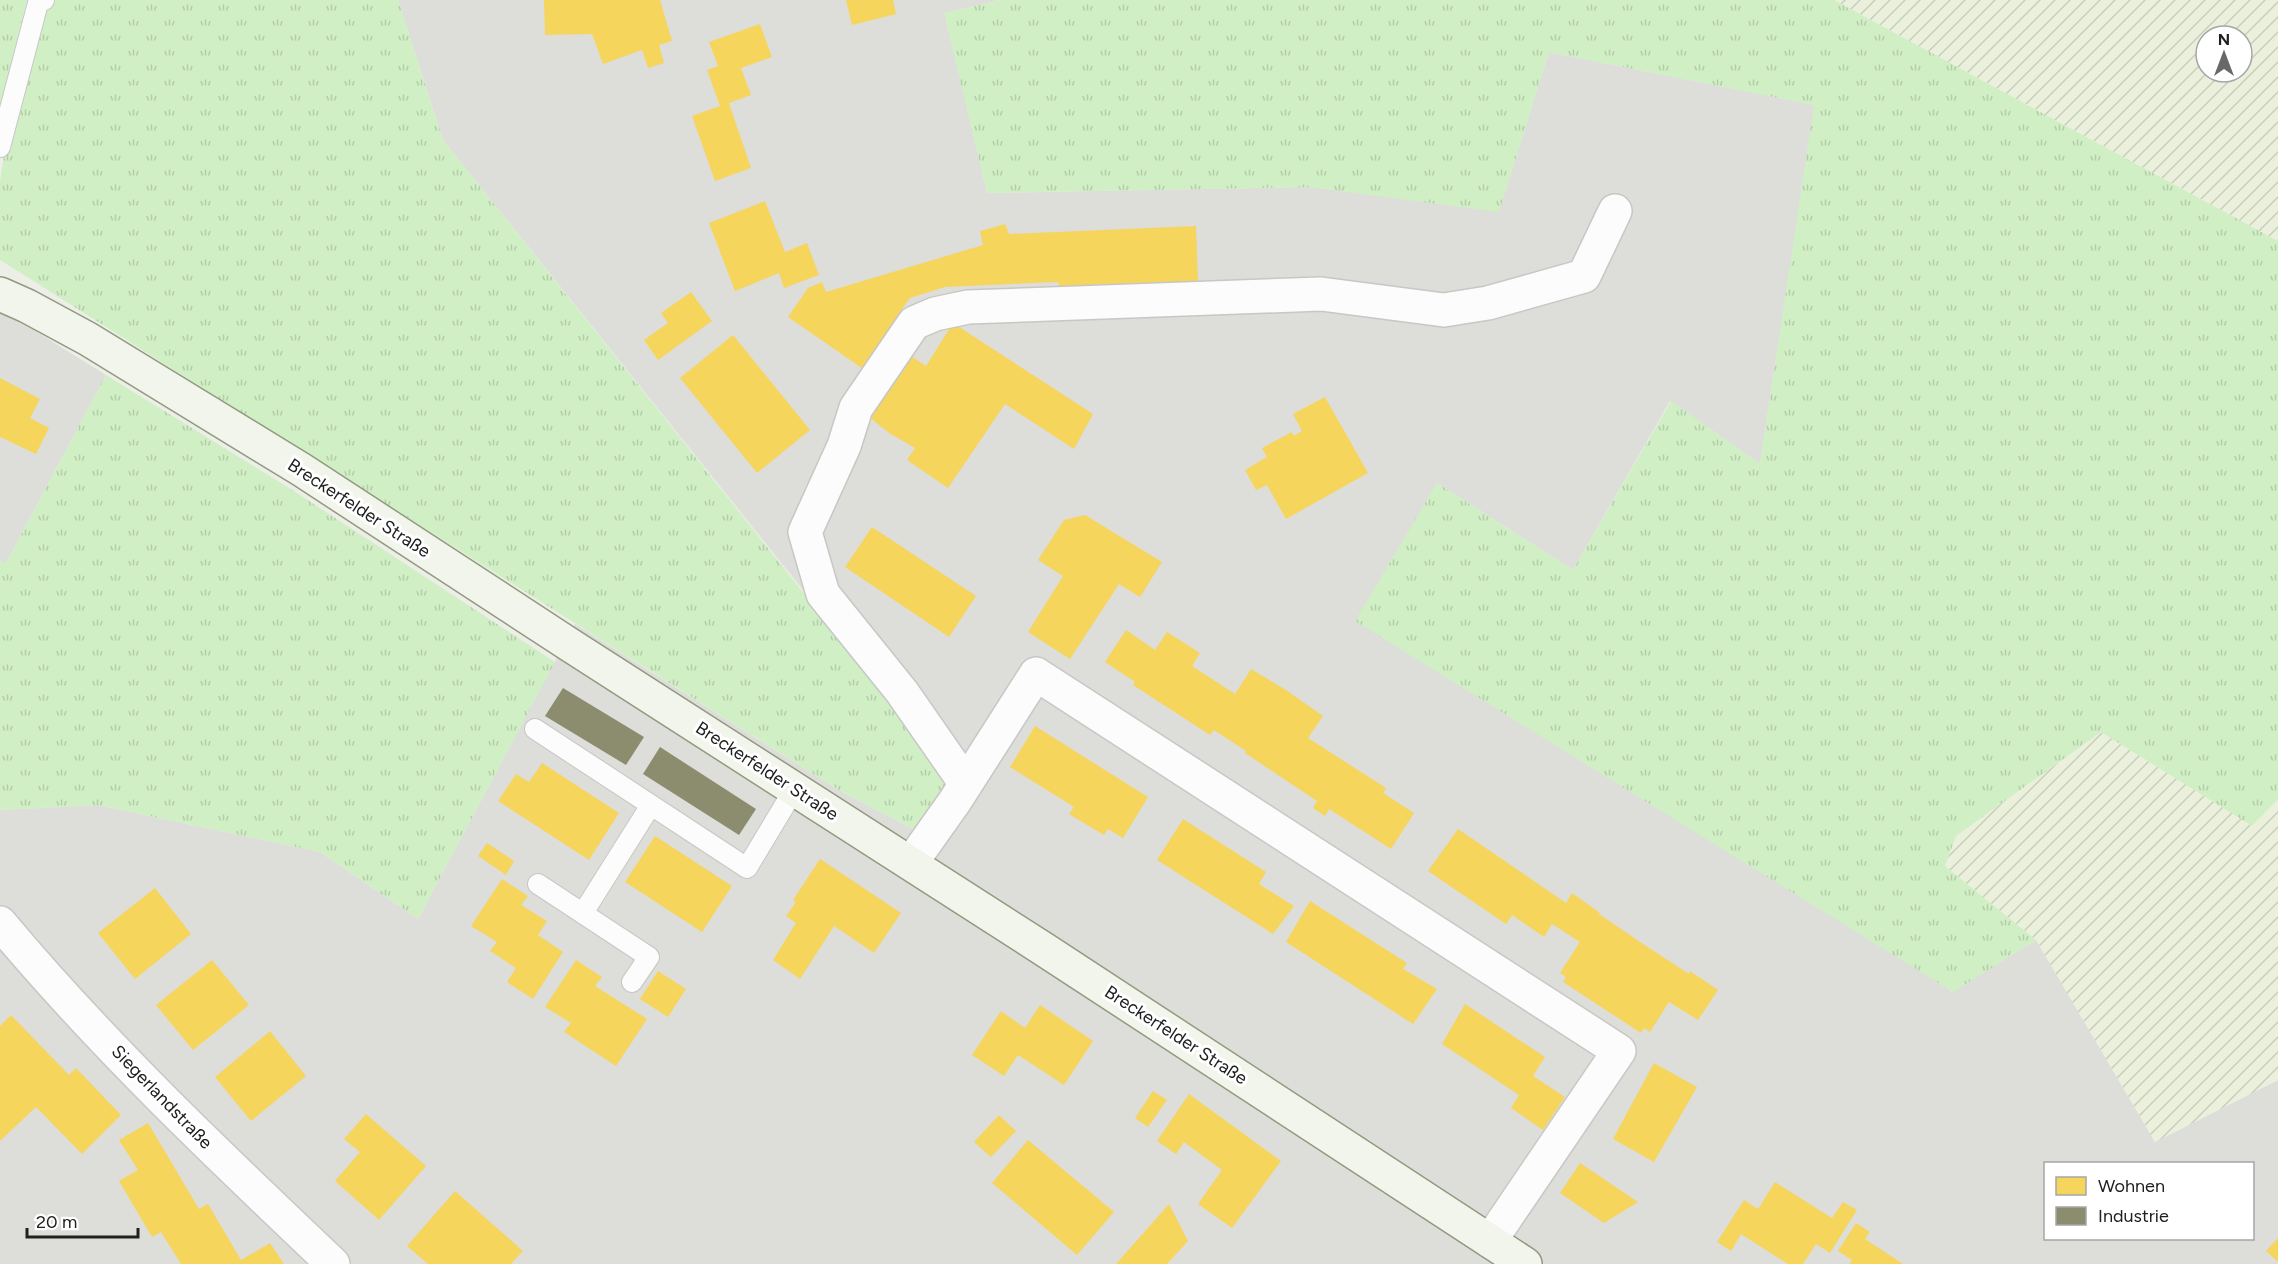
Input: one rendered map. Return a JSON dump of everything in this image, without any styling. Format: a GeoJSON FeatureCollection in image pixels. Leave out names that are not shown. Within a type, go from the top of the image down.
{"type":"FeatureCollection","features":[{"type":"Feature","properties":{"kind":"main road","name":"Breckerfelder Straße"},"geometry":{"type":"LineString","coordinates":[[0,294],[88,339],[292,464],[911,863],[1526,1264]]}},
{"type":"Feature","properties":{"kind":"street"},"geometry":{"type":"LineString","coordinates":[[966,784],[902,692],[823,594],[805,532],[844,446],[856,408],[914,323],[935,314],[968,307],[1321,294],[1444,310],[1488,303],[1584,276],[1615,211]]}},
{"type":"Feature","properties":{"kind":"street"},"geometry":{"type":"LineString","coordinates":[[911,863],[966,784],[1036,674],[1619,1051],[1490,1241]]}},
{"type":"Feature","properties":{"kind":"street","name":"Siegerlandstraße"},"geometry":{"type":"LineString","coordinates":[[0,923],[49,982],[226,1162],[333,1264]]}},
{"type":"Feature","properties":{"kind":"lane"},"geometry":{"type":"LineString","coordinates":[[0,147],[38,3],[44,0]]}},
{"type":"Feature","properties":{"kind":"lane"},"geometry":{"type":"LineString","coordinates":[[535,729],[747,868],[795,789]]}},
{"type":"Feature","properties":{"kind":"lane"},"geometry":{"type":"LineString","coordinates":[[583,913],[651,805]]}},
{"type":"Feature","properties":{"kind":"lane"},"geometry":{"type":"LineString","coordinates":[[538,884],[649,957],[632,982]]}},
{"type":"Feature","properties":{"kind":"shaded area"},"geometry":{"type":"Polygon","coordinates":[[[398,0],[1000,0],[945,13],[987,193],[1310,187],[1499,211],[1549,52],[1815,105],[1760,464],[1670,401],[1573,570],[1437,483],[1952,992],[2036,940],[2155,1142],[2278,1080],[2278,1264],[0,1264],[0,810],[98,805],[320,852],[418,919],[575,624],[842,792],[915,830],[843,640],[443,140],[398,0]]]}},
{"type":"Feature","properties":{"kind":"shaded area"},"geometry":{"type":"Polygon","coordinates":[[[0,313],[32,329],[106,375],[6,563],[0,560],[0,313]]]}},
{"type":"Feature","properties":{"kind":"green space"},"geometry":{"type":"Polygon","coordinates":[[[0,0],[27,0],[0,107],[0,0]]]}},
{"type":"Feature","properties":{"kind":"green space"},"geometry":{"type":"Polygon","coordinates":[[[45,0],[398,0],[443,140],[952,779],[915,830],[842,792],[0,260],[0,181],[27,5],[45,0]]]}},
{"type":"Feature","properties":{"kind":"green space"},"geometry":{"type":"Polygon","coordinates":[[[1000,0],[1834,0],[2278,241],[2278,799],[2252,826],[2101,732],[1956,836],[1945,866],[2036,940],[1953,992],[1355,621],[1437,483],[1573,570],[1671,401],[1760,464],[1814,105],[1549,52],[1499,212],[1310,187],[987,193],[944,13],[1000,0]]]}},
{"type":"Feature","properties":{"kind":"green space"},"geometry":{"type":"Polygon","coordinates":[[[1834,0],[2278,0],[2278,241],[1834,0]]]}},
{"type":"Feature","properties":{"kind":"green space"},"geometry":{"type":"Polygon","coordinates":[[[106,375],[294,491],[555,662],[418,919],[320,852],[98,805],[0,810],[0,560],[6,563],[106,375]]]}},
{"type":"Feature","properties":{"kind":"green space"},"geometry":{"type":"Polygon","coordinates":[[[2101,732],[2251,825],[2278,799],[2278,1080],[2155,1142],[2036,940],[1945,866],[1956,836],[2101,732]]]}},
{"type":"Feature","properties":{"kind":"building: Wohnen"},"geometry":{"type":"Polygon","coordinates":[[[544,0],[660,0],[672,41],[659,45],[664,63],[648,68],[642,50],[603,64],[592,34],[545,35],[544,0]]]}},
{"type":"Feature","properties":{"kind":"building: Wohnen"},"geometry":{"type":"Polygon","coordinates":[[[846,0],[893,0],[896,14],[852,25],[846,0]]]}},
{"type":"Feature","properties":{"kind":"building: Wohnen"},"geometry":{"type":"Polygon","coordinates":[[[760,24],[772,57],[741,68],[751,95],[729,103],[751,168],[715,181],[692,116],[720,106],[707,70],[718,66],[709,42],[760,24]]]}},
{"type":"Feature","properties":{"kind":"building: Wohnen"},"geometry":{"type":"Polygon","coordinates":[[[765,201],[785,252],[807,243],[819,275],[784,288],[779,273],[735,291],[709,223],[765,201]]]}},
{"type":"Feature","properties":{"kind":"building: Wohnen"},"geometry":{"type":"Polygon","coordinates":[[[1005,224],[1009,234],[1196,226],[1198,281],[1059,287],[1058,282],[945,287],[910,298],[866,371],[788,317],[808,288],[822,282],[826,292],[983,245],[980,231],[1005,224]]]}},
{"type":"Feature","properties":{"kind":"building: Wohnen"},"geometry":{"type":"Polygon","coordinates":[[[691,292],[712,321],[658,360],[644,340],[668,323],[661,313],[691,292]]]}},
{"type":"Feature","properties":{"kind":"building: Wohnen"},"geometry":{"type":"Polygon","coordinates":[[[953,323],[1093,414],[1074,449],[1005,404],[948,488],[907,460],[915,448],[889,433],[863,412],[905,352],[926,366],[953,323]]]}},
{"type":"Feature","properties":{"kind":"building: Wohnen"},"geometry":{"type":"Polygon","coordinates":[[[733,335],[810,430],[757,473],[680,378],[733,335]]]}},
{"type":"Feature","properties":{"kind":"building: Wohnen"},"geometry":{"type":"Polygon","coordinates":[[[0,378],[40,399],[30,418],[49,428],[36,454],[0,437],[0,378]]]}},
{"type":"Feature","properties":{"kind":"building: Wohnen"},"geometry":{"type":"Polygon","coordinates":[[[1325,397],[1368,473],[1286,519],[1267,485],[1256,490],[1245,470],[1267,457],[1262,448],[1292,432],[1294,436],[1302,431],[1293,414],[1325,397]]]}},
{"type":"Feature","properties":{"kind":"building: Wohnen"},"geometry":{"type":"Polygon","coordinates":[[[1085,515],[1162,562],[1140,597],[1119,584],[1070,659],[1028,632],[1063,576],[1038,560],[1064,520],[1085,515]]]}},
{"type":"Feature","properties":{"kind":"building: Wohnen"},"geometry":{"type":"Polygon","coordinates":[[[872,527],[976,596],[949,637],[845,567],[872,527]]]}},
{"type":"Feature","properties":{"kind":"building: Wohnen"},"geometry":{"type":"Polygon","coordinates":[[[1126,630],[1155,650],[1167,632],[1200,653],[1192,666],[1235,694],[1251,669],[1323,716],[1308,738],[1386,788],[1383,793],[1414,813],[1391,849],[1329,809],[1325,816],[1313,808],[1317,801],[1245,753],[1246,751],[1214,730],[1210,735],[1133,685],[1135,682],[1105,662],[1126,630]]]}},
{"type":"Feature","properties":{"kind":"building: Wohnen"},"geometry":{"type":"Polygon","coordinates":[[[1035,726],[1148,797],[1123,838],[1108,829],[1104,835],[1069,814],[1074,807],[1010,767],[1035,726]]]}},
{"type":"Feature","properties":{"kind":"building: Wohnen"},"geometry":{"type":"Polygon","coordinates":[[[542,763],[619,813],[589,860],[498,801],[516,774],[529,782],[542,763]]]}},
{"type":"Feature","properties":{"kind":"building: Wohnen"},"geometry":{"type":"Polygon","coordinates":[[[1183,819],[1266,872],[1259,884],[1294,906],[1273,934],[1157,860],[1183,819]]]}},
{"type":"Feature","properties":{"kind":"building: Wohnen"},"geometry":{"type":"Polygon","coordinates":[[[1458,829],[1566,903],[1572,893],[1643,944],[1718,990],[1698,1020],[1669,1002],[1650,1032],[1644,1028],[1641,1033],[1563,982],[1566,977],[1560,973],[1580,942],[1552,924],[1544,937],[1512,915],[1506,924],[1428,871],[1458,829]]]}},
{"type":"Feature","properties":{"kind":"building: Wohnen"},"geometry":{"type":"Polygon","coordinates":[[[655,836],[732,886],[702,932],[625,882],[655,836]]]}},
{"type":"Feature","properties":{"kind":"building: Wohnen"},"geometry":{"type":"Polygon","coordinates":[[[487,843],[514,861],[506,875],[478,856],[487,843]]]}},
{"type":"Feature","properties":{"kind":"building: Wohnen"},"geometry":{"type":"Polygon","coordinates":[[[820,859],[901,913],[874,953],[834,926],[800,979],[773,960],[796,923],[786,916],[796,902],[793,900],[820,859]]]}},
{"type":"Feature","properties":{"kind":"building: Wohnen"},"geometry":{"type":"Polygon","coordinates":[[[502,879],[528,896],[521,905],[547,921],[538,935],[563,952],[533,999],[507,982],[516,968],[490,951],[497,942],[471,926],[502,879]]]}},
{"type":"Feature","properties":{"kind":"building: Wohnen"},"geometry":{"type":"Polygon","coordinates":[[[155,888],[191,934],[135,979],[98,933],[155,888]]]}},
{"type":"Feature","properties":{"kind":"building: Wohnen"},"geometry":{"type":"Polygon","coordinates":[[[1310,901],[1407,963],[1403,969],[1437,989],[1413,1024],[1286,942],[1310,901]]]}},
{"type":"Feature","properties":{"kind":"building: Wohnen"},"geometry":{"type":"Polygon","coordinates":[[[212,960],[249,1005],[193,1050],[156,1005],[212,960]]]}},
{"type":"Feature","properties":{"kind":"building: Wohnen"},"geometry":{"type":"Polygon","coordinates":[[[576,960],[602,977],[595,986],[647,1019],[616,1066],[564,1032],[571,1023],[545,1007],[576,960]]]}},
{"type":"Feature","properties":{"kind":"building: Wohnen"},"geometry":{"type":"Polygon","coordinates":[[[658,971],[686,989],[668,1017],[640,999],[658,971]]]}},
{"type":"Feature","properties":{"kind":"building: Wohnen"},"geometry":{"type":"Polygon","coordinates":[[[1465,1004],[1545,1057],[1533,1076],[1565,1097],[1543,1130],[1511,1108],[1519,1095],[1442,1044],[1465,1004]]]}},
{"type":"Feature","properties":{"kind":"building: Wohnen"},"geometry":{"type":"Polygon","coordinates":[[[1040,1005],[1093,1041],[1064,1085],[1018,1055],[1004,1076],[972,1055],[1001,1011],[1025,1028],[1040,1005]]]}},
{"type":"Feature","properties":{"kind":"building: Wohnen"},"geometry":{"type":"Polygon","coordinates":[[[11,1015],[69,1075],[76,1068],[121,1115],[82,1154],[36,1107],[0,1141],[0,1026],[11,1015]]]}},
{"type":"Feature","properties":{"kind":"building: Wohnen"},"geometry":{"type":"Polygon","coordinates":[[[270,1031],[306,1076],[251,1121],[215,1077],[270,1031]]]}},
{"type":"Feature","properties":{"kind":"building: Wohnen"},"geometry":{"type":"Polygon","coordinates":[[[1654,1063],[1697,1087],[1654,1162],[1613,1139],[1654,1063]]]}},
{"type":"Feature","properties":{"kind":"building: Wohnen"},"geometry":{"type":"Polygon","coordinates":[[[1153,1091],[1167,1100],[1148,1127],[1135,1118],[1153,1091]]]}},
{"type":"Feature","properties":{"kind":"building: Wohnen"},"geometry":{"type":"Polygon","coordinates":[[[1189,1094],[1281,1161],[1232,1228],[1198,1204],[1222,1170],[1184,1142],[1176,1154],[1157,1141],[1189,1094]]]}},
{"type":"Feature","properties":{"kind":"building: Wohnen"},"geometry":{"type":"Polygon","coordinates":[[[366,1114],[426,1166],[379,1220],[335,1181],[360,1152],[344,1139],[366,1114]]]}},
{"type":"Feature","properties":{"kind":"building: Wohnen"},"geometry":{"type":"Polygon","coordinates":[[[999,1115],[1016,1131],[991,1157],[974,1142],[999,1115]]]}},
{"type":"Feature","properties":{"kind":"building: Wohnen"},"geometry":{"type":"Polygon","coordinates":[[[148,1123],[199,1209],[208,1204],[241,1260],[270,1243],[284,1264],[181,1264],[161,1232],[152,1237],[119,1181],[138,1170],[119,1140],[148,1123]]]}},
{"type":"Feature","properties":{"kind":"building: Wohnen"},"geometry":{"type":"Polygon","coordinates":[[[1028,1140],[1114,1212],[1077,1255],[992,1183],[1028,1140]]]}},
{"type":"Feature","properties":{"kind":"building: Wohnen"},"geometry":{"type":"Polygon","coordinates":[[[1580,1163],[1638,1202],[1604,1223],[1560,1193],[1580,1163]]]}},
{"type":"Feature","properties":{"kind":"building: Wohnen"},"geometry":{"type":"Polygon","coordinates":[[[1775,1182],[1832,1218],[1843,1202],[1857,1210],[1830,1253],[1816,1244],[1803,1264],[1788,1264],[1741,1234],[1731,1251],[1717,1242],[1744,1200],[1758,1209],[1775,1182]]]}},
{"type":"Feature","properties":{"kind":"building: Wohnen"},"geometry":{"type":"Polygon","coordinates":[[[455,1191],[523,1251],[511,1264],[428,1264],[407,1246],[455,1191]]]}},
{"type":"Feature","properties":{"kind":"building: Wohnen"},"geometry":{"type":"Polygon","coordinates":[[[1169,1204],[1188,1241],[1167,1264],[1116,1264],[1169,1204]]]}},
{"type":"Feature","properties":{"kind":"building: Wohnen"},"geometry":{"type":"Polygon","coordinates":[[[1856,1223],[1870,1232],[1865,1239],[1903,1264],[1850,1264],[1852,1260],[1838,1251],[1856,1223]]]}},
{"type":"Feature","properties":{"kind":"building: Wohnen"},"geometry":{"type":"Polygon","coordinates":[[[2278,1238],[2278,1262],[2266,1251],[2278,1238]]]}},
{"type":"Feature","properties":{"kind":"building: Industrie"},"geometry":{"type":"Polygon","coordinates":[[[563,688],[644,737],[626,765],[545,716],[563,688]]]}},
{"type":"Feature","properties":{"kind":"building: Industrie"},"geometry":{"type":"Polygon","coordinates":[[[660,747],[756,809],[739,835],[643,774],[660,747]]]}}]}
